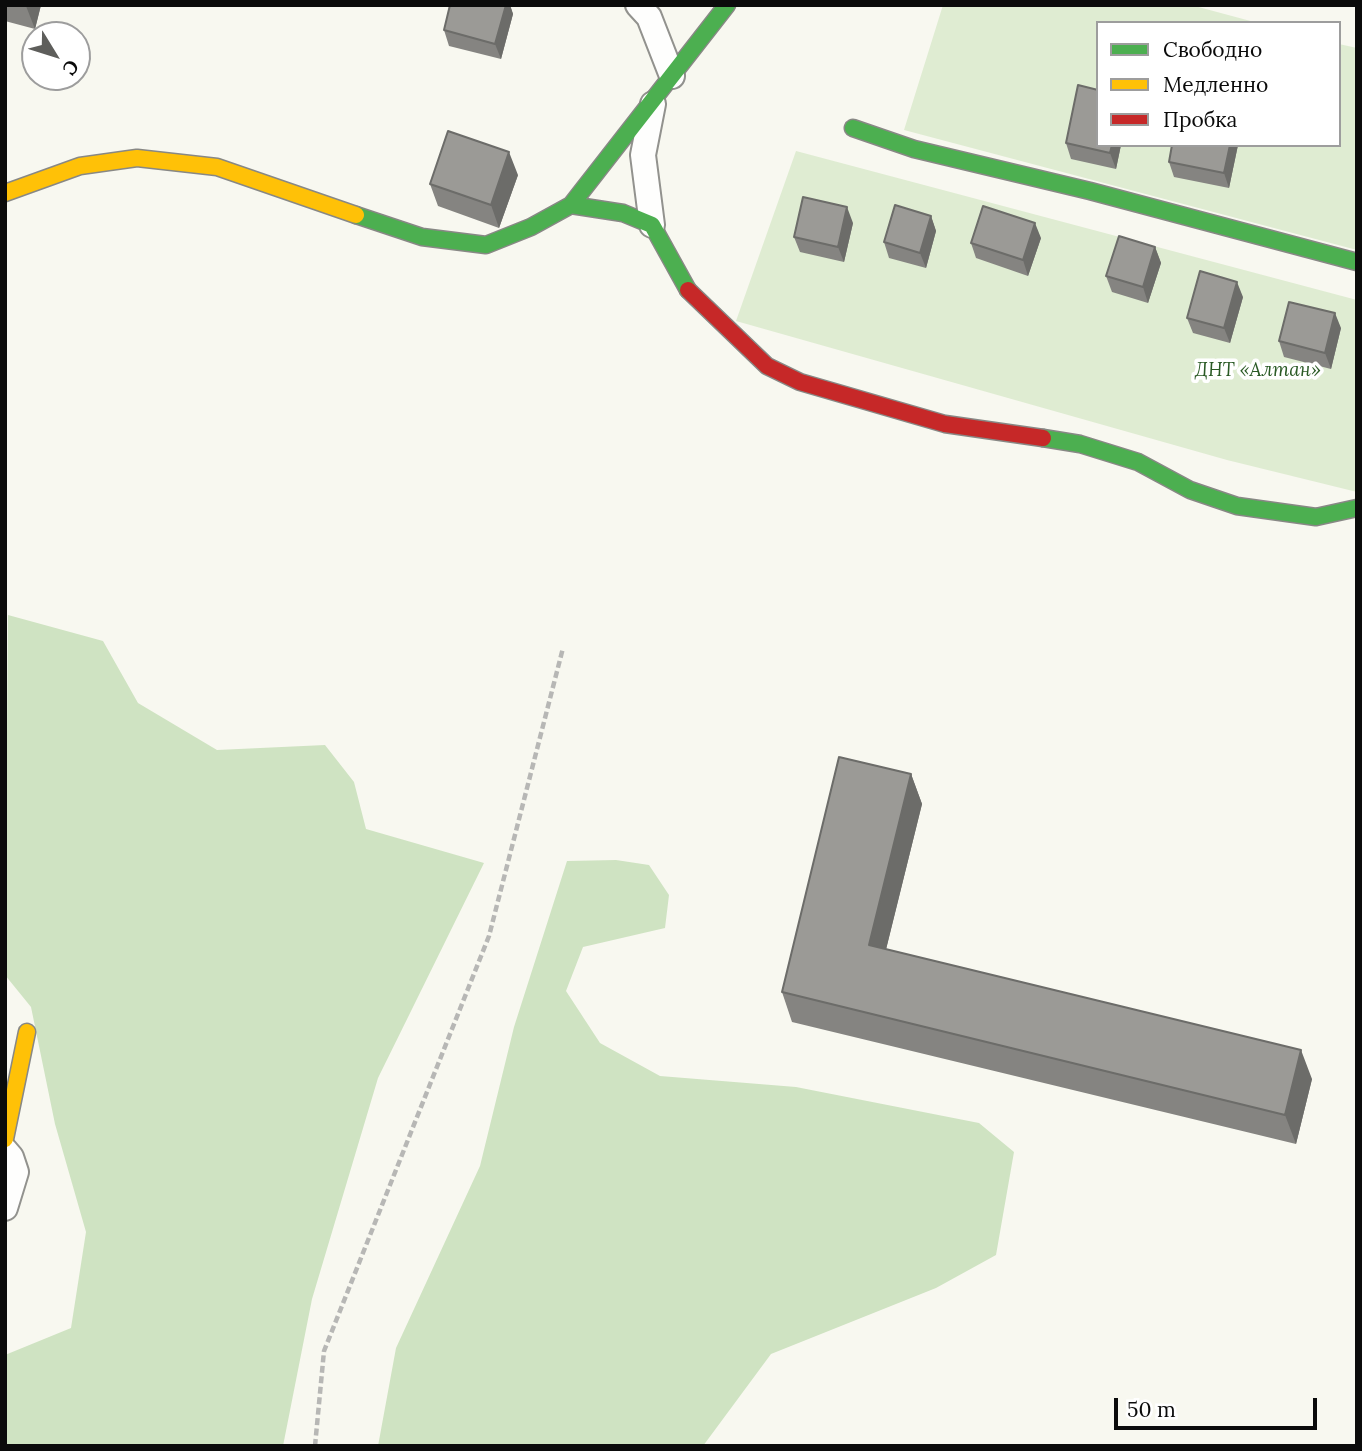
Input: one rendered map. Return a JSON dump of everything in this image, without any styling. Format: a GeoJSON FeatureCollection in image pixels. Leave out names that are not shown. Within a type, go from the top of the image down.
{"type":"FeatureCollection","features":[{"type":"Feature","properties":{"kind":"street"},"geometry":{"type":"LineString","coordinates":[[638,5],[649,17],[672,75]]}},
{"type":"Feature","properties":{"kind":"street"},"geometry":{"type":"LineString","coordinates":[[5,193],[80,166],[138,158],[217,167],[422,237],[486,245],[531,227],[571,205],[727,5]]}},
{"type":"Feature","properties":{"kind":"street"},"geometry":{"type":"LineString","coordinates":[[653,100],[643,155],[652,225],[688,289],[767,366],[800,382],[945,424],[1080,444],[1138,461],[1189,490],[1237,506],[1316,517],[1357,508]]}},
{"type":"Feature","properties":{"kind":"street"},"geometry":{"type":"LineString","coordinates":[[853,128],[914,149],[1090,191],[1357,262]]}},
{"type":"Feature","properties":{"kind":"street"},"geometry":{"type":"LineString","coordinates":[[571,205],[623,213],[652,225]]}},
{"type":"Feature","properties":{"kind":"street"},"geometry":{"type":"LineString","coordinates":[[5,1139],[27,1032]]}},
{"type":"Feature","properties":{"kind":"street"},"geometry":{"type":"LineString","coordinates":[[5,1150],[11,1157],[16,1172],[5,1208]]}},
{"type":"Feature","properties":{"kind":"path"},"geometry":{"type":"LineString","coordinates":[[315,1446],[324,1351],[489,936],[563,648]]}},
{"type":"Feature","properties":{"kind":"green space"},"geometry":{"type":"Polygon","coordinates":[[[943,5],[1191,5],[1251,21],[1096,21],[1096,147],[1341,147],[1341,44],[1357,48],[1357,250],[904,130],[943,5]]]}},
{"type":"Feature","properties":{"kind":"green space","name":"ДНТ «Алтан»"},"geometry":{"type":"Polygon","coordinates":[[[796,151],[1357,300],[1357,492],[1227,460],[736,321],[796,151]]]}},
{"type":"Feature","properties":{"kind":"green space"},"geometry":{"type":"Polygon","coordinates":[[[8,615],[103,641],[138,703],[217,750],[325,745],[354,782],[366,829],[484,863],[378,1078],[312,1299],[283,1446],[5,1446],[5,1355],[71,1328],[86,1232],[55,1124],[31,1007],[5,975],[8,615]]]}},
{"type":"Feature","properties":{"kind":"green space"},"geometry":{"type":"Polygon","coordinates":[[[616,860],[649,865],[669,895],[665,928],[583,947],[566,991],[600,1043],[660,1076],[796,1087],[979,1123],[1014,1152],[996,1255],[936,1288],[771,1354],[703,1446],[378,1446],[396,1348],[480,1166],[514,1027],[567,861],[616,860]]]}},
{"type":"Feature","properties":{"kind":"building"},"geometry":{"type":"Polygon","coordinates":[[[450,5],[506,5],[495,44],[444,30],[450,5]]]}},
{"type":"Feature","properties":{"kind":"building"},"geometry":{"type":"Polygon","coordinates":[[[1078,85],[1096,90],[1096,147],[1112,147],[1110,153],[1066,143],[1078,85]]]}},
{"type":"Feature","properties":{"kind":"building"},"geometry":{"type":"Polygon","coordinates":[[[448,131],[509,152],[491,205],[430,184],[448,131]]]}},
{"type":"Feature","properties":{"kind":"building"},"geometry":{"type":"Polygon","coordinates":[[[1172,147],[1230,147],[1224,173],[1169,162],[1172,147]]]}},
{"type":"Feature","properties":{"kind":"building"},"geometry":{"type":"Polygon","coordinates":[[[803,197],[847,207],[838,247],[794,237],[803,197]]]}},
{"type":"Feature","properties":{"kind":"building"},"geometry":{"type":"Polygon","coordinates":[[[895,205],[931,216],[920,253],[884,242],[895,205]]]}},
{"type":"Feature","properties":{"kind":"building"},"geometry":{"type":"Polygon","coordinates":[[[983,206],[1035,223],[1023,260],[971,243],[983,206]]]}},
{"type":"Feature","properties":{"kind":"building"},"geometry":{"type":"Polygon","coordinates":[[[1119,236],[1155,247],[1143,287],[1106,276],[1119,236]]]}},
{"type":"Feature","properties":{"kind":"building"},"geometry":{"type":"Polygon","coordinates":[[[1200,271],[1237,282],[1224,328],[1187,318],[1200,271]]]}},
{"type":"Feature","properties":{"kind":"building"},"geometry":{"type":"Polygon","coordinates":[[[1289,302],[1335,313],[1325,353],[1279,341],[1289,302]]]}},
{"type":"Feature","properties":{"kind":"building"},"geometry":{"type":"Polygon","coordinates":[[[839,757],[911,774],[869,945],[1301,1050],[1285,1115],[782,992],[839,757]]]}},
{"type":"Feature","properties":{"kind":"traffic: fast"},"geometry":{"type":"LineString","coordinates":[[688,290],[652,225],[623,213],[571,205],[727,5]]}},
{"type":"Feature","properties":{"kind":"traffic: fast"},"geometry":{"type":"LineString","coordinates":[[853,128],[914,149],[1090,191],[1357,262]]}},
{"type":"Feature","properties":{"kind":"traffic: fast"},"geometry":{"type":"LineString","coordinates":[[356,215],[422,237],[486,245],[531,227],[571,205]]}},
{"type":"Feature","properties":{"kind":"traffic: fast"},"geometry":{"type":"LineString","coordinates":[[1043,438],[1080,444],[1138,462],[1190,490],[1237,506],[1316,517],[1357,508]]}},
{"type":"Feature","properties":{"kind":"traffic: slow"},"geometry":{"type":"LineString","coordinates":[[5,193],[80,166],[137,158],[217,167],[356,215]]}},
{"type":"Feature","properties":{"kind":"traffic: slow"},"geometry":{"type":"LineString","coordinates":[[5,1139],[27,1032]]}},
{"type":"Feature","properties":{"kind":"traffic: jam"},"geometry":{"type":"LineString","coordinates":[[688,290],[767,366],[800,382],[945,424],[1043,438]]}}]}
